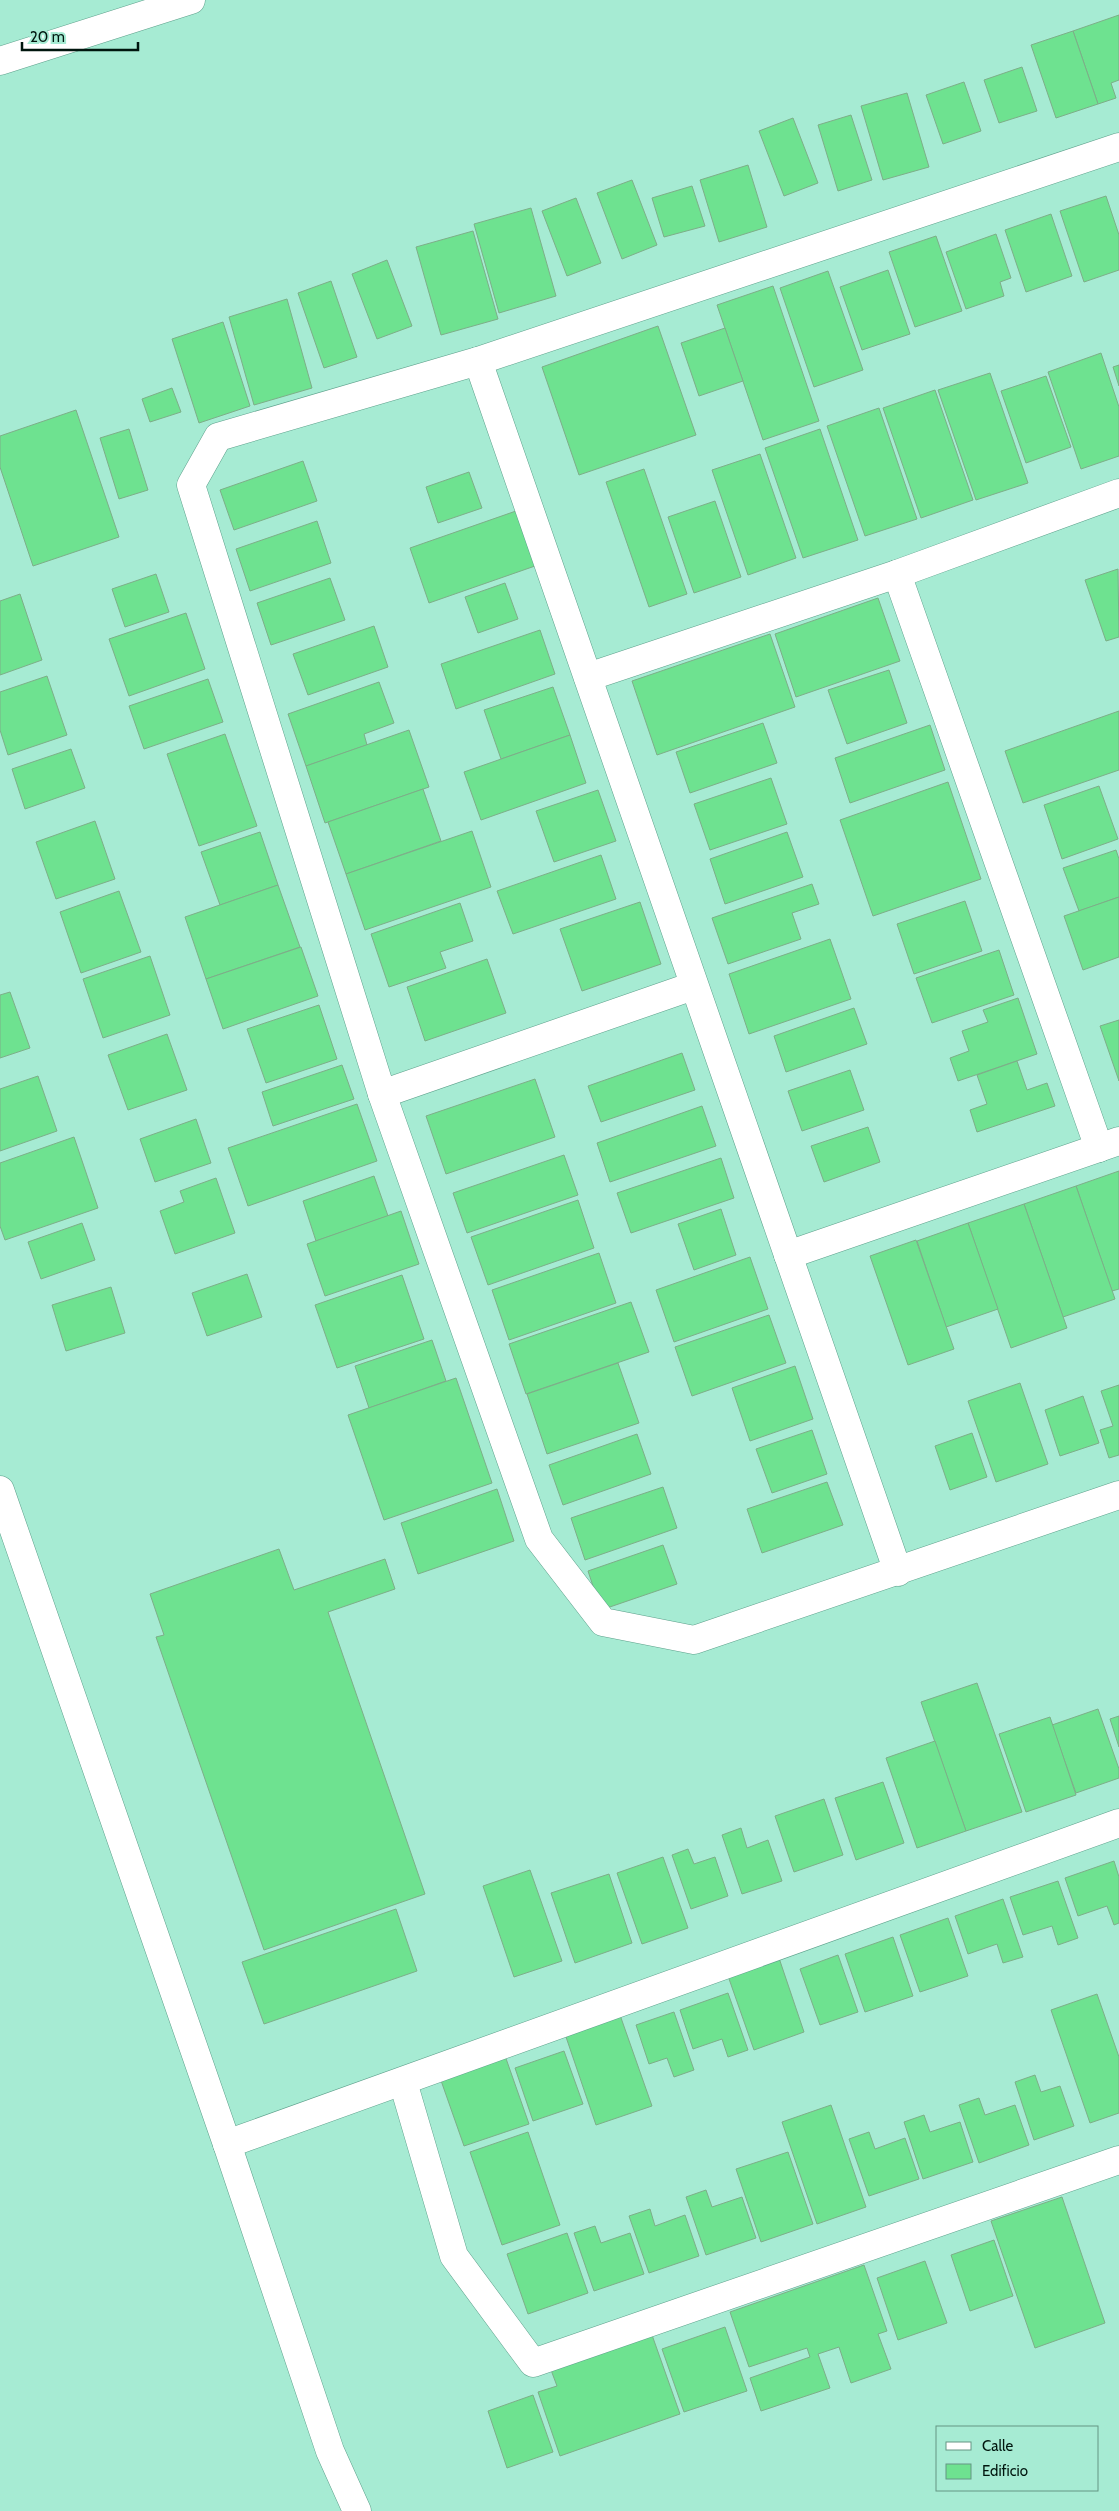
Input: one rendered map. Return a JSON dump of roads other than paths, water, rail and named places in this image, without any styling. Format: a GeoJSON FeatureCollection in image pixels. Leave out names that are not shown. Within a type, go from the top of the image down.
{"type":"FeatureCollection","features":[{"type":"Feature","properties":{"kind":"street"},"geometry":{"type":"LineString","coordinates":[[0,61],[191,0]]}},
{"type":"Feature","properties":{"kind":"street"},"geometry":{"type":"LineString","coordinates":[[1119,147],[478,360],[218,437],[191,485],[382,1094],[539,1539],[603,1622],[694,1640],[898,1572],[1119,1495]]}},
{"type":"Feature","properties":{"kind":"street"},"geometry":{"type":"LineString","coordinates":[[478,360],[693,986],[898,1572]]}},
{"type":"Feature","properties":{"kind":"street"},"geometry":{"type":"LineString","coordinates":[[588,677],[897,574],[1119,493]]}},
{"type":"Feature","properties":{"kind":"street"},"geometry":{"type":"LineString","coordinates":[[788,1255],[1109,1145],[897,574]]}},
{"type":"Feature","properties":{"kind":"street"},"geometry":{"type":"LineString","coordinates":[[382,1094],[693,986]]}},
{"type":"Feature","properties":{"kind":"street"},"geometry":{"type":"LineString","coordinates":[[0,1490],[227,2144],[330,2451],[357,2511]]}},
{"type":"Feature","properties":{"kind":"street"},"geometry":{"type":"LineString","coordinates":[[227,2144],[1119,1823]]}},
{"type":"Feature","properties":{"kind":"street"},"geometry":{"type":"LineString","coordinates":[[403,2082],[454,2256],[533,2363],[1119,2160]]}}]}
